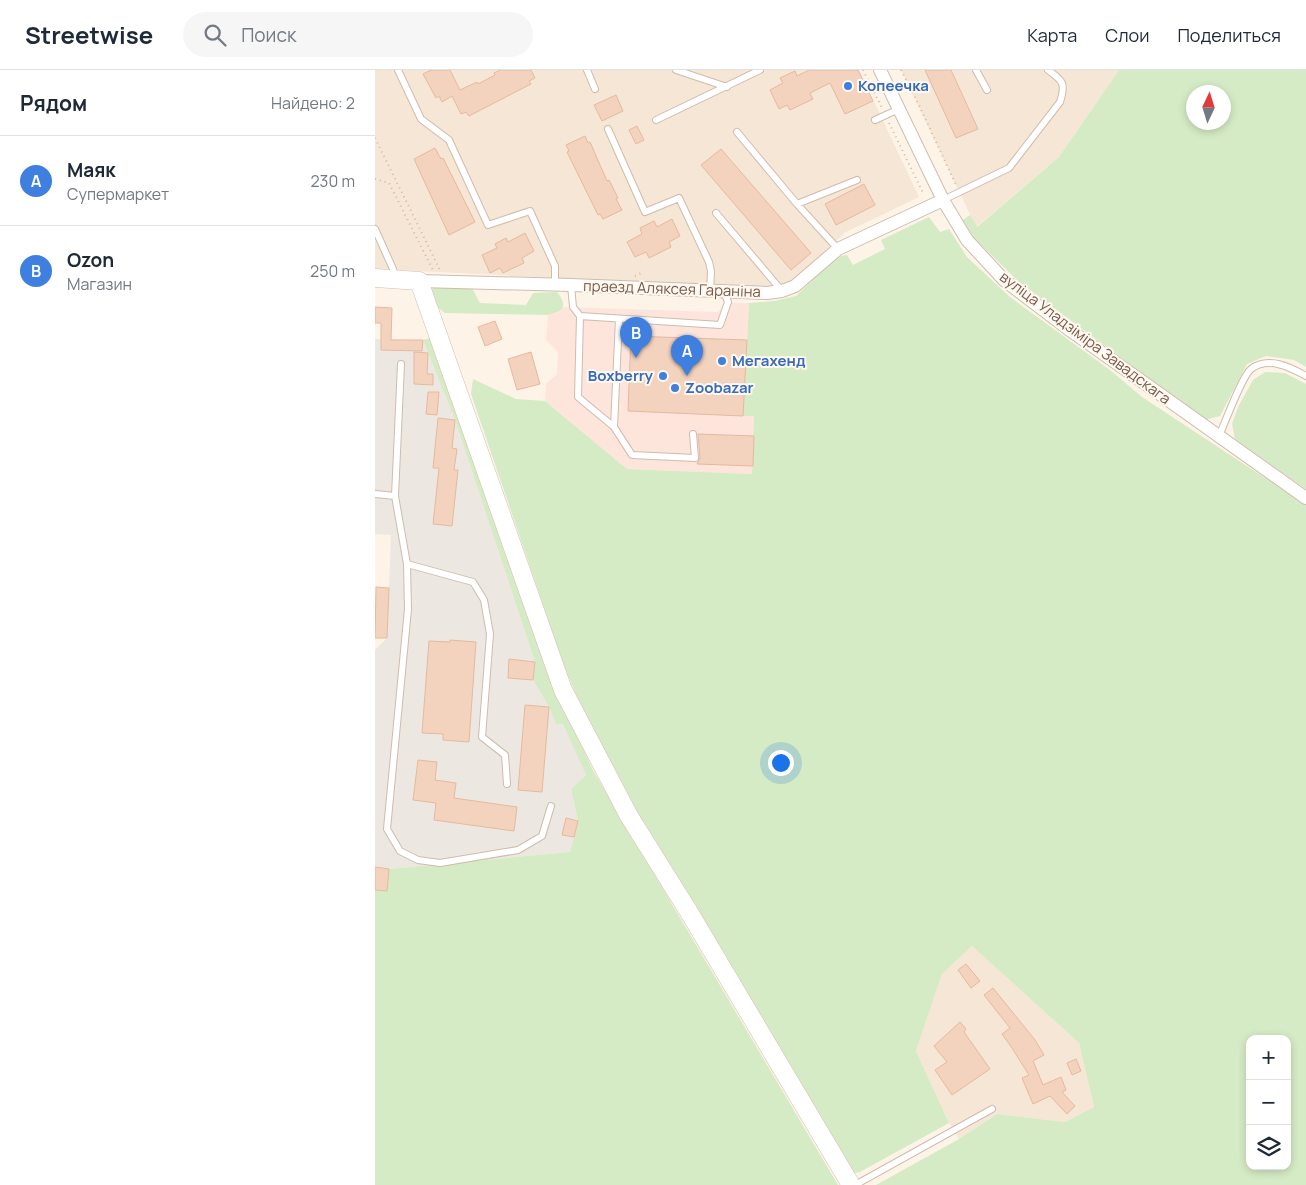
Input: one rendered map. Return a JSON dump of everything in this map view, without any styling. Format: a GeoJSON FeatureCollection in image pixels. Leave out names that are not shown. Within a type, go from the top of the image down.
{"type":"FeatureCollection","features":[{"type":"Feature","properties":{"kind":"street","name":"вуліца Уладзіміра Завадскага"},"geometry":{"type":"LineString","coordinates":[[880,70],[943,200],[967,240],[1004,280],[1067,328],[1306,498]]}},
{"type":"Feature","properties":{"kind":"street","name":"праезд Аляксея Гараніна"},"geometry":{"type":"LineString","coordinates":[[375,278],[395,279],[426,276],[555,285],[767,294],[795,286],[839,249],[943,200]]}},
{"type":"Feature","properties":{"kind":"street"},"geometry":{"type":"LineString","coordinates":[[426,276],[563,690],[629,816],[689,912],[851,1185]]}},
{"type":"Feature","properties":{"kind":"lane"},"geometry":{"type":"LineString","coordinates":[[398,70],[421,119],[449,140],[489,225],[529,211],[555,266],[555,285]]}},
{"type":"Feature","properties":{"kind":"lane"},"geometry":{"type":"LineString","coordinates":[[587,70],[595,89]]}},
{"type":"Feature","properties":{"kind":"lane"},"geometry":{"type":"LineString","coordinates":[[676,70],[727,87]]}},
{"type":"Feature","properties":{"kind":"lane"},"geometry":{"type":"LineString","coordinates":[[656,120],[761,70]]}},
{"type":"Feature","properties":{"kind":"lane"},"geometry":{"type":"LineString","coordinates":[[976,70],[987,90]]}},
{"type":"Feature","properties":{"kind":"lane"},"geometry":{"type":"LineString","coordinates":[[943,200],[1009,168],[1060,102],[1064,90],[1062,81],[1048,70]]}},
{"type":"Feature","properties":{"kind":"lane"},"geometry":{"type":"LineString","coordinates":[[875,120],[899,109]]}},
{"type":"Feature","properties":{"kind":"lane"},"geometry":{"type":"LineString","coordinates":[[608,129],[645,212],[679,198],[709,262],[711,271],[710,291]]}},
{"type":"Feature","properties":{"kind":"lane"},"geometry":{"type":"LineString","coordinates":[[737,132],[797,204],[839,249]]}},
{"type":"Feature","properties":{"kind":"lane"},"geometry":{"type":"LineString","coordinates":[[797,204],[857,180]]}},
{"type":"Feature","properties":{"kind":"lane"},"geometry":{"type":"LineString","coordinates":[[716,213],[782,291]]}},
{"type":"Feature","properties":{"kind":"lane"},"geometry":{"type":"LineString","coordinates":[[375,228],[393,269],[395,279]]}},
{"type":"Feature","properties":{"kind":"lane"},"geometry":{"type":"LineString","coordinates":[[571,285],[573,307],[580,316],[578,397],[614,427],[632,455],[695,458],[693,434]]}},
{"type":"Feature","properties":{"kind":"lane"},"geometry":{"type":"LineString","coordinates":[[580,316],[720,325],[728,302],[724,292]]}},
{"type":"Feature","properties":{"kind":"lane"},"geometry":{"type":"LineString","coordinates":[[614,427],[619,319]]}},
{"type":"Feature","properties":{"kind":"lane"},"geometry":{"type":"LineString","coordinates":[[1219,436],[1239,390],[1251,369],[1267,362],[1291,367],[1306,376]]}},
{"type":"Feature","properties":{"kind":"lane"},"geometry":{"type":"LineString","coordinates":[[401,364],[395,496],[407,564],[408,609],[387,829],[400,851],[418,860],[440,863],[518,850],[542,836],[551,806]]}},
{"type":"Feature","properties":{"kind":"lane"},"geometry":{"type":"LineString","coordinates":[[375,494],[395,496]]}},
{"type":"Feature","properties":{"kind":"lane"},"geometry":{"type":"LineString","coordinates":[[407,564],[473,582],[484,600],[490,634],[481,737],[505,755],[507,784]]}},
{"type":"Feature","properties":{"kind":"lane"},"geometry":{"type":"LineString","coordinates":[[855,1185],[992,1109]]}},
{"type":"Feature","properties":{"kind":"path"},"geometry":{"type":"LineString","coordinates":[[863,70],[929,206]]}},
{"type":"Feature","properties":{"kind":"path"},"geometry":{"type":"LineString","coordinates":[[901,70],[919,104],[959,192]]}},
{"type":"Feature","properties":{"kind":"path"},"geometry":{"type":"LineString","coordinates":[[375,138],[441,272]]}},
{"type":"Feature","properties":{"kind":"path"},"geometry":{"type":"LineString","coordinates":[[375,179],[389,183],[414,233],[426,276]]}},
{"type":"Feature","properties":{"kind":"path"},"geometry":{"type":"LineString","coordinates":[[389,183],[395,179]]}},
{"type":"Feature","properties":{"kind":"path"},"geometry":{"type":"LineString","coordinates":[[402,209],[409,206]]}},
{"type":"Feature","properties":{"kind":"path"},"geometry":{"type":"LineString","coordinates":[[414,233],[421,230]]}},
{"type":"Feature","properties":{"kind":"shaded area"},"geometry":{"type":"Polygon","coordinates":[[[375,70],[859,70],[919,197],[846,232],[789,283],[767,288],[375,269],[375,70]]]}},
{"type":"Feature","properties":{"kind":"shaded area"},"geometry":{"type":"Polygon","coordinates":[[[901,70],[1119,70],[1059,157],[976,227],[901,70]]]}},
{"type":"Feature","properties":{"kind":"shaded area"},"geometry":{"type":"Polygon","coordinates":[[[725,303],[749,303],[743,416],[754,416],[752,474],[627,469],[545,401],[546,384],[557,374],[558,352],[546,340],[548,315],[558,313],[563,307],[718,312],[725,303]]]}},
{"type":"Feature","properties":{"kind":"shaded area"},"geometry":{"type":"Polygon","coordinates":[[[375,339],[423,340],[455,420],[535,662],[533,680],[556,723],[563,723],[586,775],[571,789],[578,821],[570,852],[389,869],[375,890],[375,650],[387,638],[391,535],[375,534],[375,339]]]}},
{"type":"Feature","properties":{"kind":"shaded area"},"geometry":{"type":"Polygon","coordinates":[[[972,946],[1079,1043],[1094,1107],[1065,1122],[997,1114],[959,1139],[949,1123],[916,1051],[942,974],[972,946]]]}},
{"type":"Feature","properties":{"kind":"green space"},"geometry":{"type":"Polygon","coordinates":[[[1119,70],[1306,70],[1306,367],[1294,360],[1266,356],[1247,364],[1220,416],[1205,420],[1019,282],[974,238],[963,220],[970,215],[977,227],[1059,157],[1119,70]]]}},
{"type":"Feature","properties":{"kind":"green space"},"geometry":{"type":"Polygon","coordinates":[[[929,217],[940,232],[949,229],[967,257],[1010,297],[1110,370],[1142,397],[1306,505],[1306,1185],[876,1185],[959,1139],[997,1114],[1065,1122],[1094,1107],[1079,1043],[972,946],[942,974],[916,1051],[949,1123],[860,1172],[850,1174],[655,844],[592,731],[565,669],[471,394],[473,379],[516,399],[545,401],[627,469],[752,474],[754,416],[743,416],[749,303],[774,301],[796,296],[836,257],[847,255],[853,265],[885,249],[881,240],[929,217]]]}},
{"type":"Feature","properties":{"kind":"green space"},"geometry":{"type":"Polygon","coordinates":[[[434,287],[472,288],[480,303],[526,305],[533,293],[557,292],[563,307],[558,312],[548,315],[445,313],[433,304],[430,292],[434,287]]]}},
{"type":"Feature","properties":{"kind":"green space"},"geometry":{"type":"Polygon","coordinates":[[[430,338],[562,704],[594,772],[838,1185],[375,1185],[375,890],[387,891],[389,869],[570,852],[578,821],[571,789],[586,775],[563,724],[556,724],[549,707],[533,680],[535,662],[455,420],[423,340],[430,338]]]}},
{"type":"Feature","properties":{"kind":"green space"},"geometry":{"type":"Polygon","coordinates":[[[1265,372],[1285,373],[1306,384],[1306,489],[1235,439],[1232,424],[1238,407],[1253,380],[1265,372]]]}},
{"type":"Feature","properties":{"kind":"building"},"geometry":{"type":"Polygon","coordinates":[[[431,70],[450,70],[460,90],[477,82],[478,84],[495,75],[494,73],[500,70],[531,70],[535,78],[529,81],[531,84],[469,116],[466,112],[461,114],[452,96],[442,102],[439,96],[436,98],[423,74],[431,70]]]}},
{"type":"Feature","properties":{"kind":"building"},"geometry":{"type":"Polygon","coordinates":[[[809,70],[858,70],[873,101],[845,114],[830,83],[810,93],[813,99],[790,110],[787,105],[779,109],[770,90],[783,83],[780,78],[795,71],[797,76],[809,70]]]}},
{"type":"Feature","properties":{"kind":"building"},"geometry":{"type":"Polygon","coordinates":[[[925,70],[951,70],[978,129],[956,138],[925,70]]]}},
{"type":"Feature","properties":{"kind":"building"},"geometry":{"type":"Polygon","coordinates":[[[616,95],[623,111],[602,121],[594,105],[616,95]]]}},
{"type":"Feature","properties":{"kind":"building"},"geometry":{"type":"Polygon","coordinates":[[[637,126],[644,140],[636,144],[629,130],[637,126]]]}},
{"type":"Feature","properties":{"kind":"building"},"geometry":{"type":"Polygon","coordinates":[[[585,136],[588,143],[590,142],[607,181],[609,180],[618,198],[616,199],[622,210],[603,219],[600,214],[598,215],[567,152],[569,151],[566,145],[585,136]]]}},
{"type":"Feature","properties":{"kind":"building"},"geometry":{"type":"Polygon","coordinates":[[[435,148],[441,159],[443,158],[475,222],[449,235],[414,159],[435,148]]]}},
{"type":"Feature","properties":{"kind":"building"},"geometry":{"type":"Polygon","coordinates":[[[721,149],[811,253],[791,270],[701,165],[721,149]]]}},
{"type":"Feature","properties":{"kind":"building"},"geometry":{"type":"Polygon","coordinates":[[[864,184],[875,205],[836,225],[825,204],[864,184]]]}},
{"type":"Feature","properties":{"kind":"building"},"geometry":{"type":"Polygon","coordinates":[[[672,219],[680,236],[669,242],[671,247],[649,258],[646,252],[635,257],[627,242],[642,234],[640,228],[654,221],[657,227],[672,219]]]}},
{"type":"Feature","properties":{"kind":"building"},"geometry":{"type":"Polygon","coordinates":[[[525,233],[534,251],[522,258],[524,263],[503,273],[500,268],[490,273],[482,255],[497,248],[495,244],[506,238],[508,242],[525,233]]]}},
{"type":"Feature","properties":{"kind":"building"},"geometry":{"type":"Polygon","coordinates":[[[375,307],[392,308],[391,340],[423,340],[422,351],[381,350],[381,323],[375,323],[375,307]]]}},
{"type":"Feature","properties":{"kind":"building"},"geometry":{"type":"Polygon","coordinates":[[[495,321],[502,339],[485,346],[478,327],[495,321]]]}},
{"type":"Feature","properties":{"kind":"building"},"geometry":{"type":"Polygon","coordinates":[[[631,336],[747,340],[743,416],[628,411],[631,336]]]}},
{"type":"Feature","properties":{"kind":"building"},"geometry":{"type":"Polygon","coordinates":[[[414,352],[428,353],[427,374],[433,374],[433,385],[414,384],[414,352]]]}},
{"type":"Feature","properties":{"kind":"building"},"geometry":{"type":"Polygon","coordinates":[[[531,352],[540,384],[517,390],[508,359],[531,352]]]}},
{"type":"Feature","properties":{"kind":"building"},"geometry":{"type":"Polygon","coordinates":[[[428,392],[439,392],[437,415],[426,414],[428,392]]]}},
{"type":"Feature","properties":{"kind":"building"},"geometry":{"type":"Polygon","coordinates":[[[438,418],[455,420],[452,448],[457,449],[454,470],[458,470],[452,526],[433,524],[439,468],[433,468],[438,418]]]}},
{"type":"Feature","properties":{"kind":"building"},"geometry":{"type":"Polygon","coordinates":[[[698,434],[754,436],[753,466],[697,464],[700,458],[698,434]]]}},
{"type":"Feature","properties":{"kind":"building"},"geometry":{"type":"Polygon","coordinates":[[[376,587],[389,588],[387,638],[375,638],[376,587]]]}},
{"type":"Feature","properties":{"kind":"building"},"geometry":{"type":"Polygon","coordinates":[[[450,640],[476,642],[469,742],[443,740],[443,734],[422,733],[429,641],[450,642],[450,640]]]}},
{"type":"Feature","properties":{"kind":"building"},"geometry":{"type":"Polygon","coordinates":[[[509,659],[535,662],[533,680],[508,678],[509,659]]]}},
{"type":"Feature","properties":{"kind":"building"},"geometry":{"type":"Polygon","coordinates":[[[525,705],[549,707],[542,792],[518,790],[525,705]]]}},
{"type":"Feature","properties":{"kind":"building"},"geometry":{"type":"Polygon","coordinates":[[[418,760],[437,762],[435,780],[456,783],[454,798],[517,807],[514,831],[434,820],[436,803],[413,800],[418,760]]]}},
{"type":"Feature","properties":{"kind":"building"},"geometry":{"type":"Polygon","coordinates":[[[566,818],[578,821],[574,837],[562,835],[566,818]]]}},
{"type":"Feature","properties":{"kind":"building"},"geometry":{"type":"Polygon","coordinates":[[[375,867],[389,869],[387,891],[375,890],[375,867]]]}},
{"type":"Feature","properties":{"kind":"building"},"geometry":{"type":"Polygon","coordinates":[[[966,964],[980,981],[971,988],[958,970],[966,964]]]}},
{"type":"Feature","properties":{"kind":"building"},"geometry":{"type":"Polygon","coordinates":[[[993,988],[1035,1040],[1044,1055],[1033,1061],[1043,1085],[1061,1077],[1066,1090],[1062,1092],[1075,1106],[1067,1114],[1050,1096],[1033,1104],[1022,1078],[1029,1075],[1002,1034],[1010,1028],[984,995],[993,988]]]}},
{"type":"Feature","properties":{"kind":"building"},"geometry":{"type":"Polygon","coordinates":[[[960,1022],[966,1029],[964,1032],[990,1069],[952,1095],[935,1070],[947,1062],[934,1046],[960,1022]]]}},
{"type":"Feature","properties":{"kind":"building"},"geometry":{"type":"Polygon","coordinates":[[[1076,1059],[1081,1071],[1072,1075],[1067,1063],[1076,1059]]]}},
{"type":"Feature","properties":{"kind":"place","name":"Копеечка"},"geometry":{"type":"Point","coordinates":[848,86]}},
{"type":"Feature","properties":{"kind":"place","name":"Ozon"},"geometry":{"type":"Point","coordinates":[636,358]}},
{"type":"Feature","properties":{"kind":"place","name":"Мегахенд"},"geometry":{"type":"Point","coordinates":[722,361]}},
{"type":"Feature","properties":{"kind":"place","name":"Boxberry"},"geometry":{"type":"Point","coordinates":[663,376]}},
{"type":"Feature","properties":{"kind":"place","name":"Маяк"},"geometry":{"type":"Point","coordinates":[687,376]}},
{"type":"Feature","properties":{"kind":"place","name":"Zoobazar"},"geometry":{"type":"Point","coordinates":[675,388]}}]}
